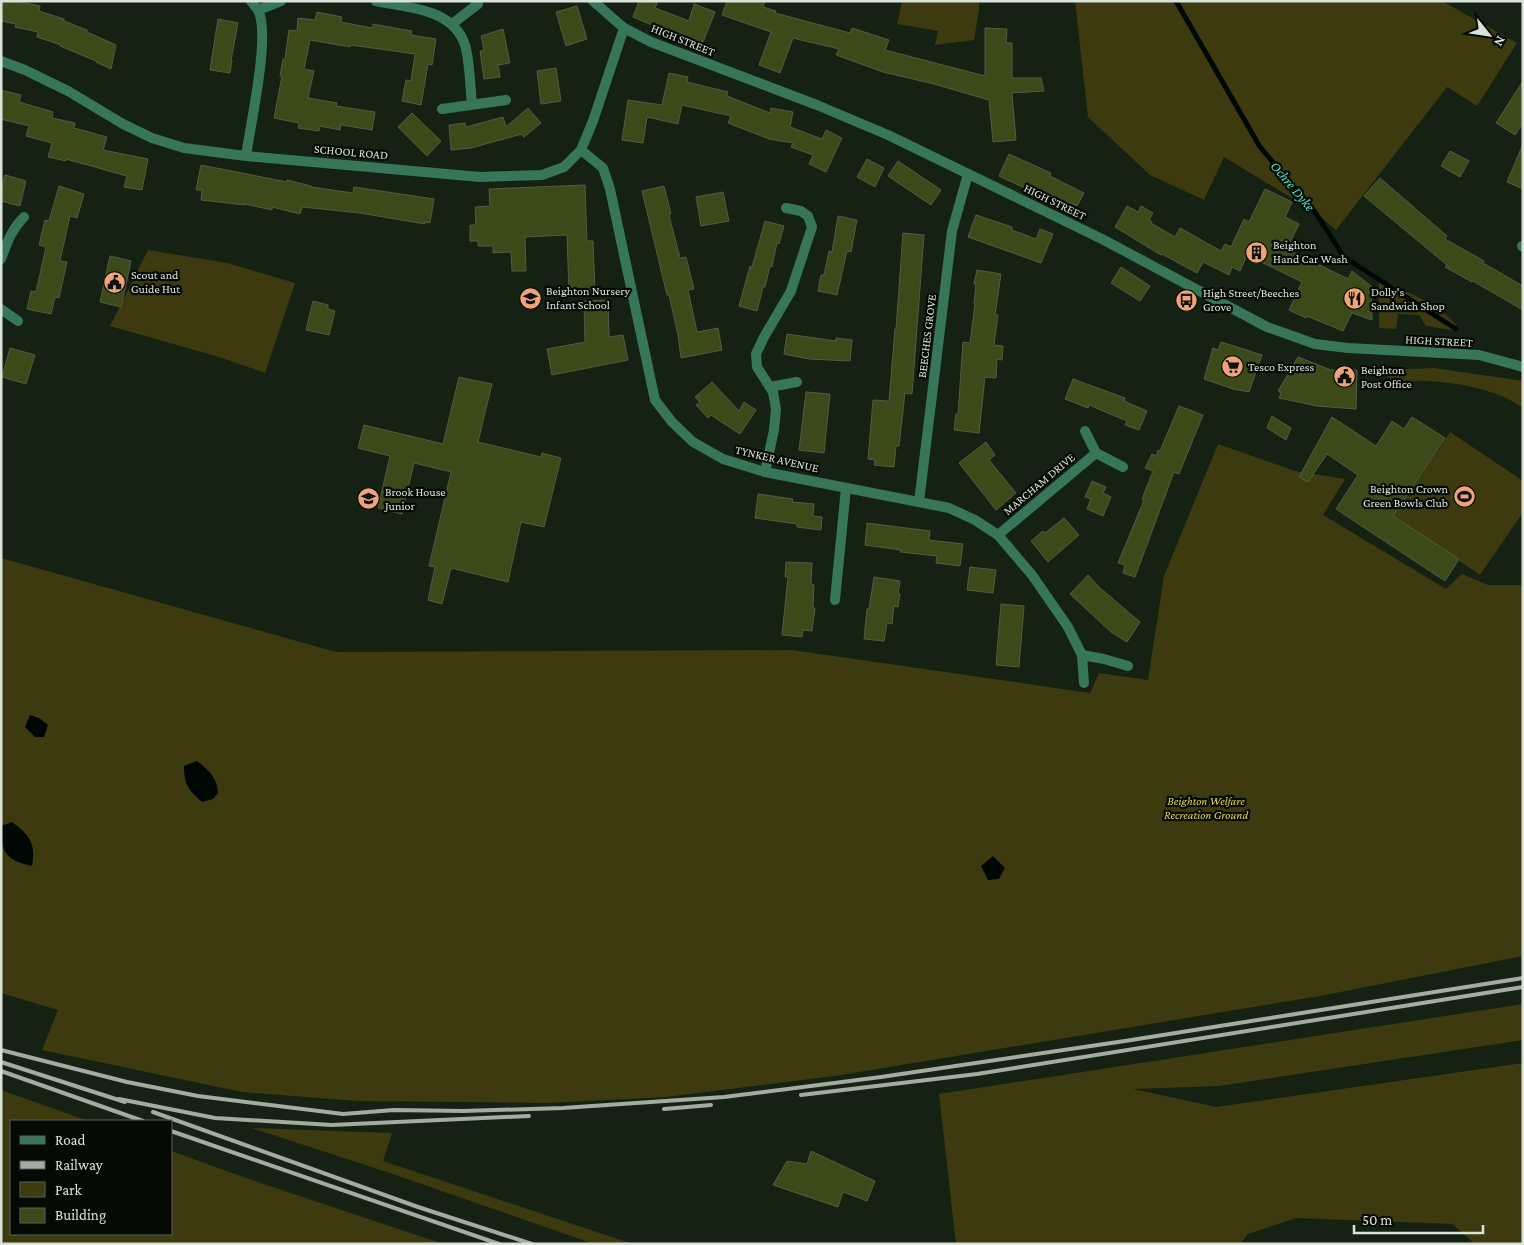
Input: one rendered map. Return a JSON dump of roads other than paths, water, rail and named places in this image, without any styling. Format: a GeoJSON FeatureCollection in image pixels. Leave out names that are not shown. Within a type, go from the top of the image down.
{"type":"FeatureCollection","features":[{"type":"Feature","properties":{"kind":"street"},"geometry":{"type":"LineString","coordinates":[[246,156],[262,56],[262,26],[258,10],[250,1]]}},
{"type":"Feature","properties":{"kind":"street"},"geometry":{"type":"LineString","coordinates":[[258,10],[281,1]]}},
{"type":"Feature","properties":{"kind":"street"},"geometry":{"type":"LineString","coordinates":[[376,1],[442,16],[452,24],[460,34],[465,47],[472,104]]}},
{"type":"Feature","properties":{"kind":"street","name":"HIGH STREET"},"geometry":{"type":"LineString","coordinates":[[592,1],[624,28],[651,42],[817,105],[888,135],[1102,239],[1267,327],[1315,344],[1348,348],[1479,355],[1523,367]]}},
{"type":"Feature","properties":{"kind":"street"},"geometry":{"type":"LineString","coordinates":[[452,24],[478,4]]}},
{"type":"Feature","properties":{"kind":"street","name":"SCHOOL ROAD"},"geometry":{"type":"LineString","coordinates":[[1,61],[68,91],[123,124],[152,138],[184,148],[246,156],[480,177],[542,175],[564,167],[581,150],[593,121],[624,28]]}},
{"type":"Feature","properties":{"kind":"street"},"geometry":{"type":"LineString","coordinates":[[442,109],[506,100]]}},
{"type":"Feature","properties":{"kind":"street","name":"TYNKER AVENUE"},"geometry":{"type":"LineString","coordinates":[[581,150],[602,168],[610,189],[655,400],[672,422],[694,442],[723,459],[765,472],[949,508],[976,520],[998,535],[1032,575],[1068,627],[1082,656],[1084,683]]}},
{"type":"Feature","properties":{"kind":"street","name":"BEECHES GROVE"},"geometry":{"type":"LineString","coordinates":[[920,502],[952,231],[968,174]]}},
{"type":"Feature","properties":{"kind":"street"},"geometry":{"type":"LineString","coordinates":[[765,472],[774,430],[776,409],[773,392],[757,367],[756,354],[792,291],[812,227],[808,216],[802,211],[786,208]]}},
{"type":"Feature","properties":{"kind":"street"},"geometry":{"type":"LineString","coordinates":[[1,259],[5,233],[24,217]]}},
{"type":"Feature","properties":{"kind":"street"},"geometry":{"type":"LineString","coordinates":[[1,309],[18,321]]}},
{"type":"Feature","properties":{"kind":"street"},"geometry":{"type":"LineString","coordinates":[[770,387],[797,382]]}},
{"type":"Feature","properties":{"kind":"street"},"geometry":{"type":"LineString","coordinates":[[1085,431],[1096,453],[1123,467]]}},
{"type":"Feature","properties":{"kind":"street","name":"MARCHAM DRIVE"},"geometry":{"type":"LineString","coordinates":[[998,535],[1096,453]]}},
{"type":"Feature","properties":{"kind":"street"},"geometry":{"type":"LineString","coordinates":[[836,600],[846,488]]}},
{"type":"Feature","properties":{"kind":"street"},"geometry":{"type":"LineString","coordinates":[[1082,656],[1104,659],[1128,666]]}},
{"type":"Feature","properties":{"kind":"waterway","name":"Ochre Dyke"},"geometry":{"type":"LineString","coordinates":[[1176,1],[1260,147],[1315,212],[1344,257],[1456,329]]}},
{"type":"Feature","properties":{"kind":"railway"},"geometry":{"type":"LineString","coordinates":[[1,1050],[127,1082],[198,1096],[343,1114],[394,1110],[463,1111],[563,1108],[724,1097],[881,1077],[1125,1041],[1523,978]]}},
{"type":"Feature","properties":{"kind":"railway"},"geometry":{"type":"LineString","coordinates":[[801,1095],[977,1074],[1523,987]]}},
{"type":"Feature","properties":{"kind":"railway"},"geometry":{"type":"LineString","coordinates":[[1,1062],[125,1102]]}},
{"type":"Feature","properties":{"kind":"railway"},"geometry":{"type":"LineString","coordinates":[[1,1071],[140,1120]]}},
{"type":"Feature","properties":{"kind":"railway"},"geometry":{"type":"LineString","coordinates":[[119,1099],[215,1118],[332,1125],[529,1116]]}},
{"type":"Feature","properties":{"kind":"railway"},"geometry":{"type":"LineString","coordinates":[[664,1109],[711,1105]]}},
{"type":"Feature","properties":{"kind":"railway"},"geometry":{"type":"LineString","coordinates":[[153,1112],[418,1207],[532,1244]]}},
{"type":"Feature","properties":{"kind":"railway"},"geometry":{"type":"LineString","coordinates":[[172,1131],[499,1244]]}},
{"type":"Feature","properties":{"kind":"place","name":"Beighton Hand Car Wash"},"geometry":{"type":"Point","coordinates":[1257,252]}},
{"type":"Feature","properties":{"kind":"place","name":"Scout and Guide Hut"},"geometry":{"type":"Point","coordinates":[115,282]}},
{"type":"Feature","properties":{"kind":"place","name":"Beighton Nursery Infant School"},"geometry":{"type":"Point","coordinates":[530,298]}},
{"type":"Feature","properties":{"kind":"place","name":"Dolly's Sandwich Shop"},"geometry":{"type":"Point","coordinates":[1355,299]}},
{"type":"Feature","properties":{"kind":"place","name":"High Street/Beeches Grove"},"geometry":{"type":"Point","coordinates":[1187,300]}},
{"type":"Feature","properties":{"kind":"place","name":"Tesco Express"},"geometry":{"type":"Point","coordinates":[1232,367]}},
{"type":"Feature","properties":{"kind":"place","name":"Beighton Post Office"},"geometry":{"type":"Point","coordinates":[1345,377]}},
{"type":"Feature","properties":{"kind":"place","name":"Beighton Crown Green Bowls Club"},"geometry":{"type":"Point","coordinates":[1464,496]}},
{"type":"Feature","properties":{"kind":"place","name":"Brook House Junior"},"geometry":{"type":"Point","coordinates":[369,499]}},
{"type":"Feature","properties":{"kind":"park label","name":"Beighton Welfare Recreation Ground"},"geometry":{"type":"Point","coordinates":[1206,808]}}]}
